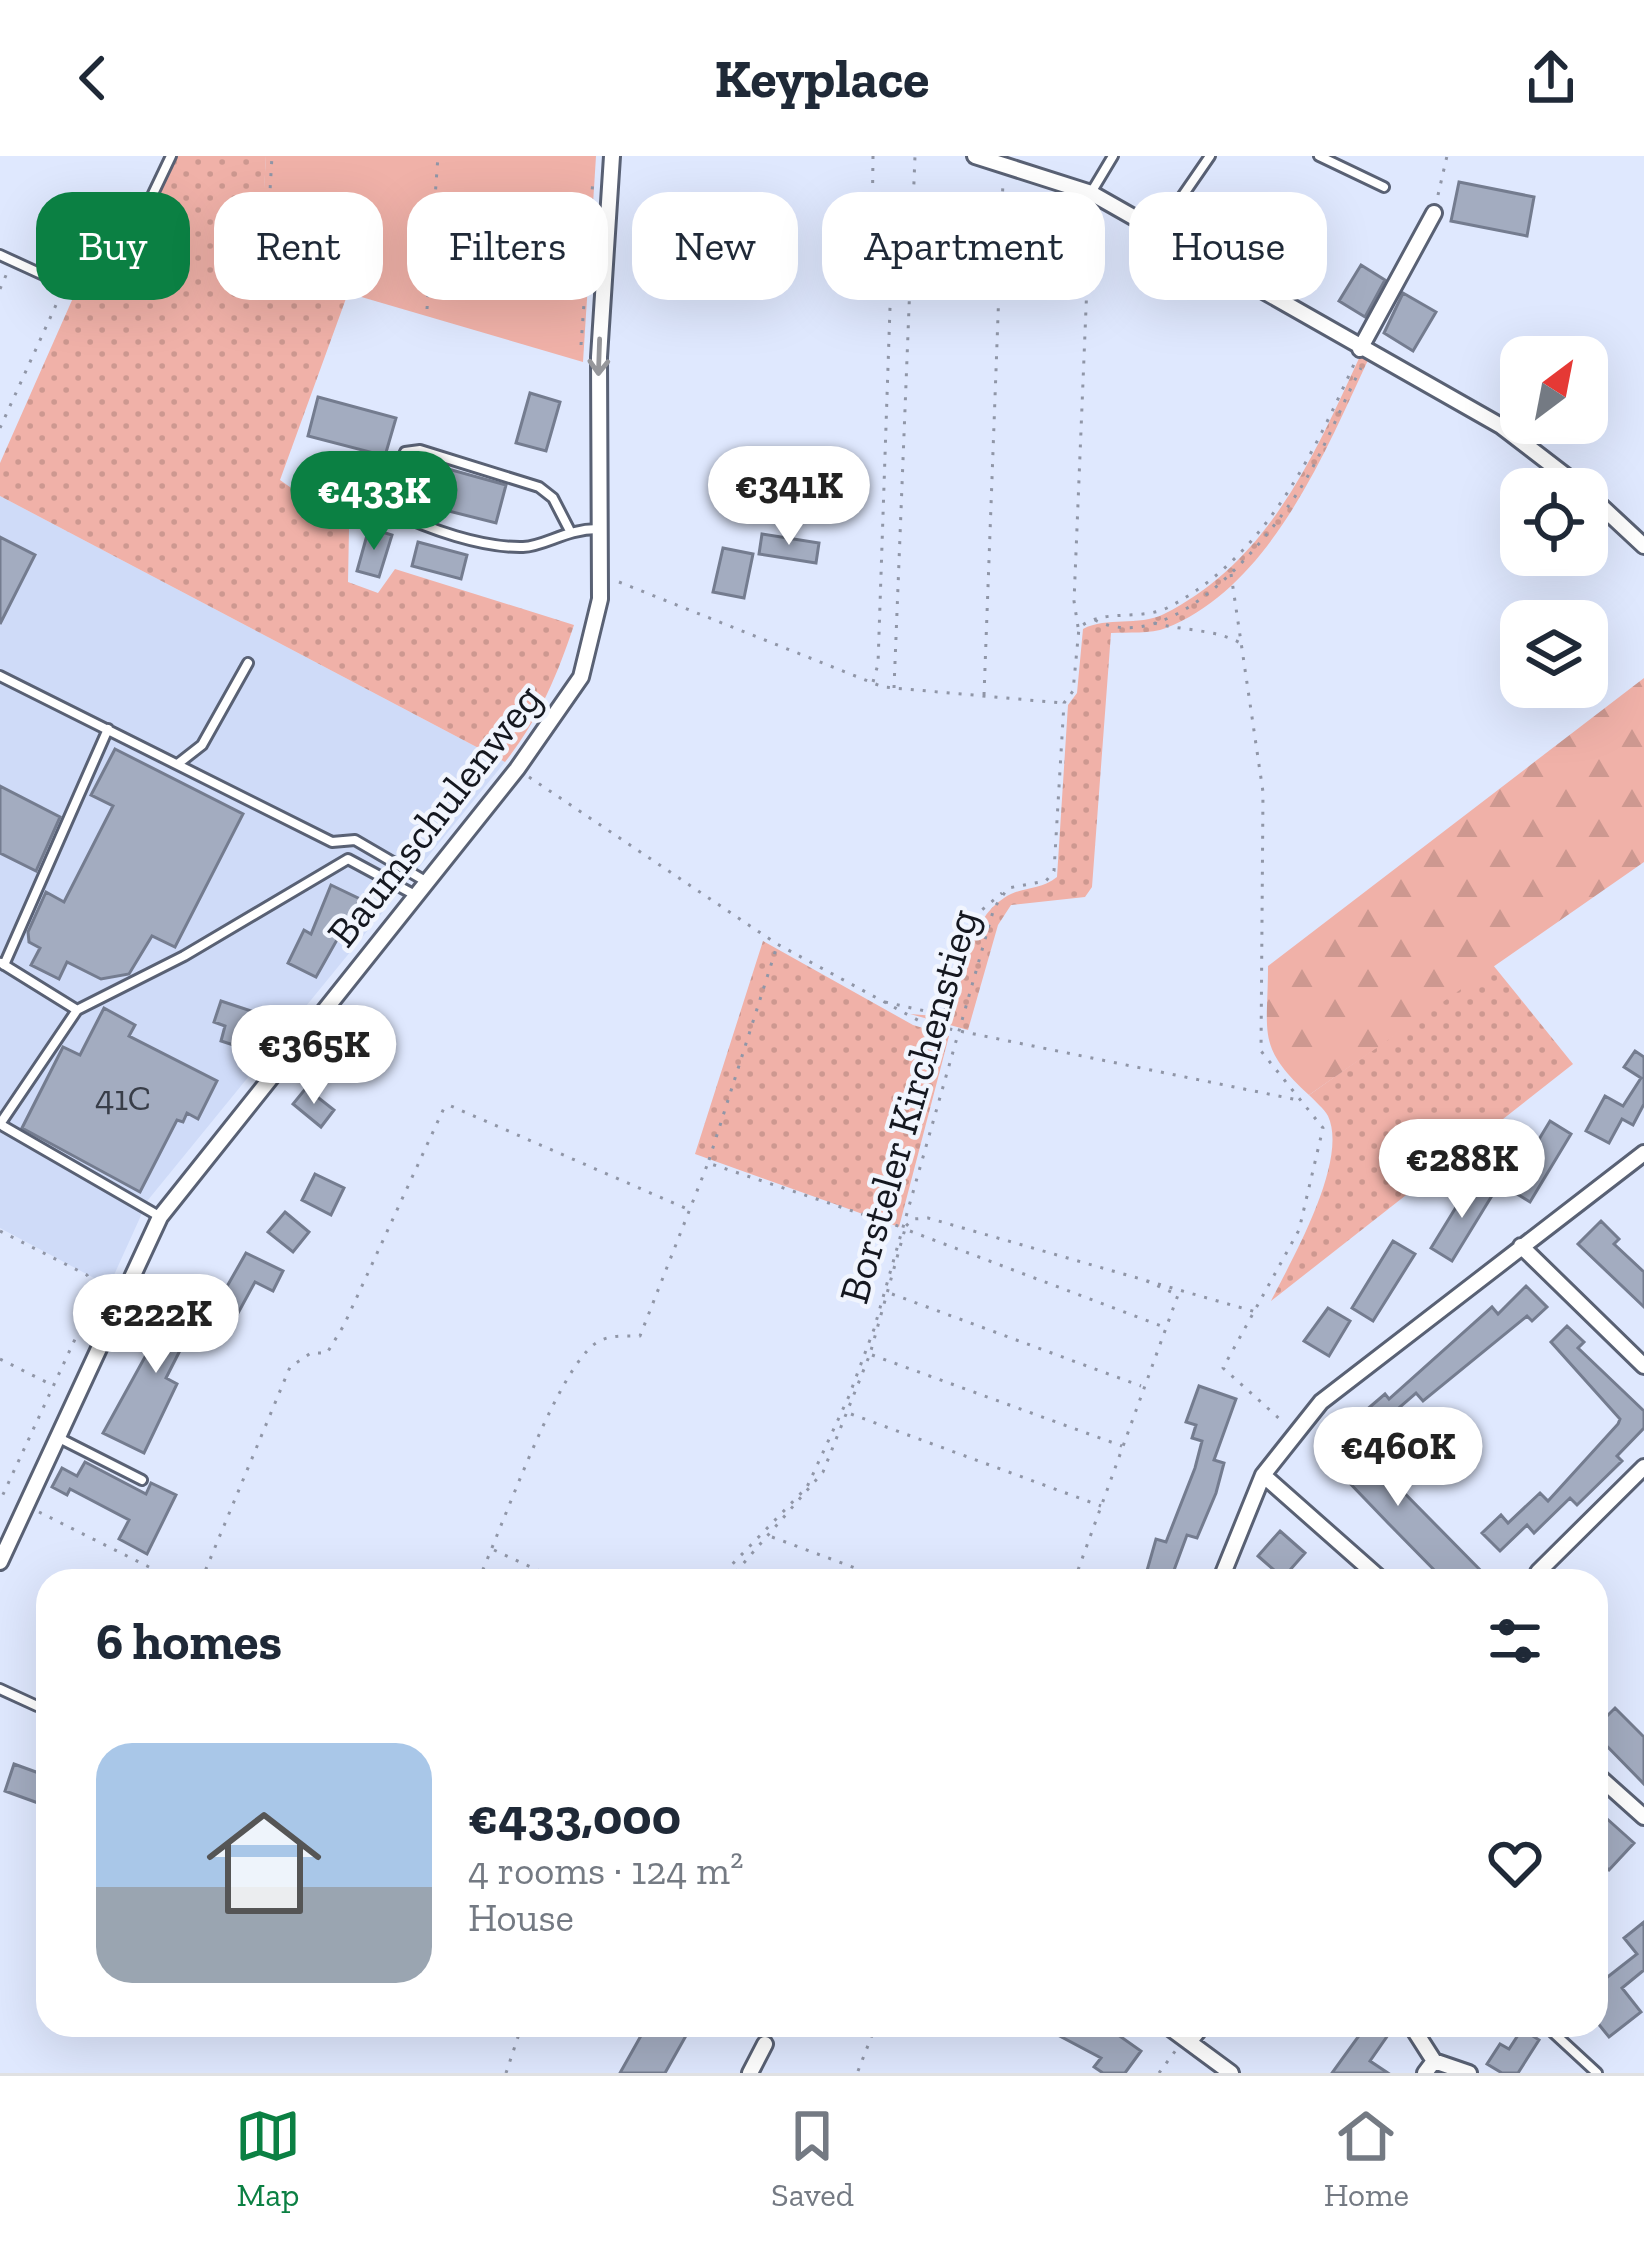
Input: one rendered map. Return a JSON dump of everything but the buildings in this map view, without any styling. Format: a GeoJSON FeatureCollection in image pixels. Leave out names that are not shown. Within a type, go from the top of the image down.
{"type":"FeatureCollection","features":[{"type":"Feature","properties":{"kind":"street","name":"Baumschulenweg"},"geometry":{"type":"LineString","coordinates":[[0,1562],[160,1216],[518,769],[580,677],[600,599],[598,356],[612,156]]}},
{"type":"Feature","properties":{"kind":"street"},"geometry":{"type":"LineString","coordinates":[[975,156],[1088,192]]}},
{"type":"Feature","properties":{"kind":"street"},"geometry":{"type":"LineString","coordinates":[[1364,351],[1434,213]]}},
{"type":"Feature","properties":{"kind":"street"},"geometry":{"type":"LineString","coordinates":[[1275,300],[1501,426],[1555,468]]}},
{"type":"Feature","properties":{"kind":"street"},"geometry":{"type":"LineString","coordinates":[[1608,512],[1644,546]]}},
{"type":"Feature","properties":{"kind":"street"},"geometry":{"type":"LineString","coordinates":[[1225,1569],[1263,1475],[1295,1432],[1353,1374],[1644,1154]]}},
{"type":"Feature","properties":{"kind":"street"},"geometry":{"type":"LineString","coordinates":[[1521,1246],[1644,1366]]}},
{"type":"Feature","properties":{"kind":"street"},"geometry":{"type":"LineString","coordinates":[[1541,1569],[1644,1467]]}},
{"type":"Feature","properties":{"kind":"street"},"geometry":{"type":"LineString","coordinates":[[1263,1475],[1369,1569]]}},
{"type":"Feature","properties":{"kind":"street"},"geometry":{"type":"LineString","coordinates":[[1608,1785],[1644,1817]]}},
{"type":"Feature","properties":{"kind":"street"},"geometry":{"type":"LineString","coordinates":[[1183,2037],[1232,2073]]}},
{"type":"Feature","properties":{"kind":"street"},"geometry":{"type":"LineString","coordinates":[[1187,2040],[1190,2037]]}},
{"type":"Feature","properties":{"kind":"street"},"geometry":{"type":"LineString","coordinates":[[1416,2037],[1430,2067],[1469,2073]]}},
{"type":"Feature","properties":{"kind":"street"},"geometry":{"type":"LineString","coordinates":[[750,2073],[765,2044]]}},
{"type":"Feature","properties":{"kind":"lane"},"geometry":{"type":"LineString","coordinates":[[154,192],[171,156]]}},
{"type":"Feature","properties":{"kind":"lane"},"geometry":{"type":"LineString","coordinates":[[1092,192],[1113,156]]}},
{"type":"Feature","properties":{"kind":"lane"},"geometry":{"type":"LineString","coordinates":[[1185,192],[1210,156]]}},
{"type":"Feature","properties":{"kind":"lane"},"geometry":{"type":"LineString","coordinates":[[1319,156],[1384,187]]}},
{"type":"Feature","properties":{"kind":"lane"},"geometry":{"type":"LineString","coordinates":[[0,255],[36,272]]}},
{"type":"Feature","properties":{"kind":"lane"},"geometry":{"type":"LineString","coordinates":[[569,529],[553,498],[539,487],[421,450],[405,452],[388,490],[392,511],[484,541],[530,546],[569,529],[600,529]]}},
{"type":"Feature","properties":{"kind":"lane"},"geometry":{"type":"LineString","coordinates":[[178,763],[202,745],[248,663]]}},
{"type":"Feature","properties":{"kind":"lane"},"geometry":{"type":"LineString","coordinates":[[0,676],[332,842],[355,840],[427,882]]}},
{"type":"Feature","properties":{"kind":"lane"},"geometry":{"type":"LineString","coordinates":[[77,1010],[2,964],[108,729]]}},
{"type":"Feature","properties":{"kind":"lane"},"geometry":{"type":"LineString","coordinates":[[160,1216],[1,1125],[77,1010],[184,956],[347,860],[416,896]]}},
{"type":"Feature","properties":{"kind":"lane"},"geometry":{"type":"LineString","coordinates":[[58,1437],[142,1480]]}},
{"type":"Feature","properties":{"kind":"lane"},"geometry":{"type":"LineString","coordinates":[[0,1690],[36,1706]]}},
{"type":"Feature","properties":{"kind":"lane"},"geometry":{"type":"LineString","coordinates":[[1558,2037],[1598,2073]]}},
{"type":"Feature","properties":{"kind":"path"},"geometry":{"type":"LineString","coordinates":[[270,192],[272,156]]}},
{"type":"Feature","properties":{"kind":"path"},"geometry":{"type":"LineString","coordinates":[[427,309],[438,156]]}},
{"type":"Feature","properties":{"kind":"path"},"geometry":{"type":"LineString","coordinates":[[873,156],[873,192]]}},
{"type":"Feature","properties":{"kind":"path"},"geometry":{"type":"LineString","coordinates":[[912,192],[915,156]]}},
{"type":"Feature","properties":{"kind":"path"},"geometry":{"type":"LineString","coordinates":[[1434,213],[1447,156]]}},
{"type":"Feature","properties":{"kind":"path"},"geometry":{"type":"LineString","coordinates":[[984,694],[1001,166]]}},
{"type":"Feature","properties":{"kind":"path"},"geometry":{"type":"LineString","coordinates":[[581,345],[593,180]]}},
{"type":"Feature","properties":{"kind":"path"},"geometry":{"type":"LineString","coordinates":[[0,289],[11,260]]}},
{"type":"Feature","properties":{"kind":"path"},"geometry":{"type":"LineString","coordinates":[[0,428],[59,300]]}},
{"type":"Feature","properties":{"kind":"path"},"geometry":{"type":"LineString","coordinates":[[872,682],[878,664],[890,300]]}},
{"type":"Feature","properties":{"kind":"path"},"geometry":{"type":"LineString","coordinates":[[894,688],[907,300]]}},
{"type":"Feature","properties":{"kind":"path","name":"Borsteler Kirchenstieg"},"geometry":{"type":"LineString","coordinates":[[728,1569],[796,1501],[815,1471],[874,1329],[994,908],[1008,888],[1046,881],[1054,872],[1064,703],[1073,691],[1079,628],[1074,602],[1087,300]]}},
{"type":"Feature","properties":{"kind":"path"},"geometry":{"type":"LineString","coordinates":[[1093,619],[1119,628],[1154,623],[1195,602],[1231,574],[1301,488],[1364,351]]}},
{"type":"Feature","properties":{"kind":"path"},"geometry":{"type":"LineString","coordinates":[[1079,628],[1093,619],[1155,613],[1196,591],[1241,551],[1293,484],[1364,351]]}},
{"type":"Feature","properties":{"kind":"path"},"geometry":{"type":"LineString","coordinates":[[600,574],[872,682],[1064,703]]}},
{"type":"Feature","properties":{"kind":"path"},"geometry":{"type":"LineString","coordinates":[[1231,574],[1263,792],[1261,1051],[1323,1128],[1323,1145],[1299,1230],[1222,1368],[1295,1432]]}},
{"type":"Feature","properties":{"kind":"path"},"geometry":{"type":"LineString","coordinates":[[1154,623],[1195,634],[1223,633],[1244,645]]}},
{"type":"Feature","properties":{"kind":"path"},"geometry":{"type":"LineString","coordinates":[[518,769],[777,944],[875,1000],[957,1033],[1302,1100]]}},
{"type":"Feature","properties":{"kind":"path"},"geometry":{"type":"LineString","coordinates":[[875,1000],[926,1011],[947,1006],[977,914],[1008,888]]}},
{"type":"Feature","properties":{"kind":"path"},"geometry":{"type":"LineString","coordinates":[[483,1569],[552,1413],[587,1350],[606,1337],[640,1336],[708,1163],[777,944]]}},
{"type":"Feature","properties":{"kind":"path"},"geometry":{"type":"LineString","coordinates":[[206,1569],[290,1367],[311,1353],[327,1353],[344,1325],[444,1108],[451,1106],[687,1209]]}},
{"type":"Feature","properties":{"kind":"path"},"geometry":{"type":"LineString","coordinates":[[708,1163],[906,1229],[1164,1327]]}},
{"type":"Feature","properties":{"kind":"path"},"geometry":{"type":"LineString","coordinates":[[739,1569],[823,1472],[870,1354],[906,1229],[913,1219],[928,1218],[1256,1312]]}},
{"type":"Feature","properties":{"kind":"path"},"geometry":{"type":"LineString","coordinates":[[0,1231],[87,1275],[95,1285],[95,1296],[0,1502]]}},
{"type":"Feature","properties":{"kind":"path"},"geometry":{"type":"LineString","coordinates":[[1078,1569],[1178,1295],[1128,1273]]}},
{"type":"Feature","properties":{"kind":"path"},"geometry":{"type":"LineString","coordinates":[[890,1293],[1144,1387]]}},
{"type":"Feature","properties":{"kind":"path"},"geometry":{"type":"LineString","coordinates":[[870,1354],[1122,1446]]}},
{"type":"Feature","properties":{"kind":"path"},"geometry":{"type":"LineString","coordinates":[[0,1359],[53,1386]]}},
{"type":"Feature","properties":{"kind":"path"},"geometry":{"type":"LineString","coordinates":[[849,1413],[1101,1506]]}},
{"type":"Feature","properties":{"kind":"path"},"geometry":{"type":"LineString","coordinates":[[0,1470],[12,1476]]}},
{"type":"Feature","properties":{"kind":"path"},"geometry":{"type":"LineString","coordinates":[[26,1506],[153,1569]]}},
{"type":"Feature","properties":{"kind":"path"},"geometry":{"type":"LineString","coordinates":[[770,1536],[858,1569]]}},
{"type":"Feature","properties":{"kind":"path"},"geometry":{"type":"LineString","coordinates":[[492,1549],[535,1569]]}},
{"type":"Feature","properties":{"kind":"path"},"geometry":{"type":"LineString","coordinates":[[506,2073],[518,2037]]}},
{"type":"Feature","properties":{"kind":"path"},"geometry":{"type":"LineString","coordinates":[[858,2072],[871,2037]]}},
{"type":"Feature","properties":{"kind":"path"},"geometry":{"type":"LineString","coordinates":[[1159,2073],[1187,2040]]}},
{"type":"Feature","properties":{"kind":"shaded area"},"geometry":{"type":"Polygon","coordinates":[[[0,496],[505,762],[148,1200],[109,1286],[0,1228],[0,496]]]}},
{"type":"Feature","properties":{"kind":"green space"},"geometry":{"type":"Polygon","coordinates":[[[177,156],[266,156],[264,192],[214,192],[214,300],[345,300],[280,480],[349,529],[348,582],[378,593],[395,569],[574,625],[546,696],[505,762],[0,496],[0,463],[72,300],[190,300],[190,192],[161,192],[177,156]]]}},
{"type":"Feature","properties":{"kind":"green space"},"geometry":{"type":"Polygon","coordinates":[[[266,156],[596,156],[594,192],[407,192],[407,300],[587,300],[583,362],[372,300],[383,300],[383,192],[264,192],[266,156]]]}},
{"type":"Feature","properties":{"kind":"green space"},"geometry":{"type":"Polygon","coordinates":[[[1361,354],[1369,358],[1333,434],[1265,549],[1203,608],[1166,628],[1111,633],[1092,887],[1085,897],[1011,905],[998,925],[968,1030],[910,1014],[935,1016],[951,1008],[976,933],[992,908],[1010,894],[1057,877],[1068,705],[1077,693],[1083,629],[1164,614],[1201,592],[1232,565],[1260,535],[1306,467],[1361,354]]]}},
{"type":"Feature","properties":{"kind":"green space"},"geometry":{"type":"Polygon","coordinates":[[[1644,678],[1644,862],[1309,1095],[1273,1051],[1267,1024],[1268,966],[1644,678]]]}},
{"type":"Feature","properties":{"kind":"green space"},"geometry":{"type":"Polygon","coordinates":[[[763,941],[913,1025],[949,1036],[899,1227],[695,1154],[763,941]]]}},
{"type":"Feature","properties":{"kind":"green space"},"geometry":{"type":"Polygon","coordinates":[[[1493,965],[1573,1064],[1271,1301],[1315,1210],[1331,1158],[1328,1116],[1309,1095],[1493,965]]]}}]}
